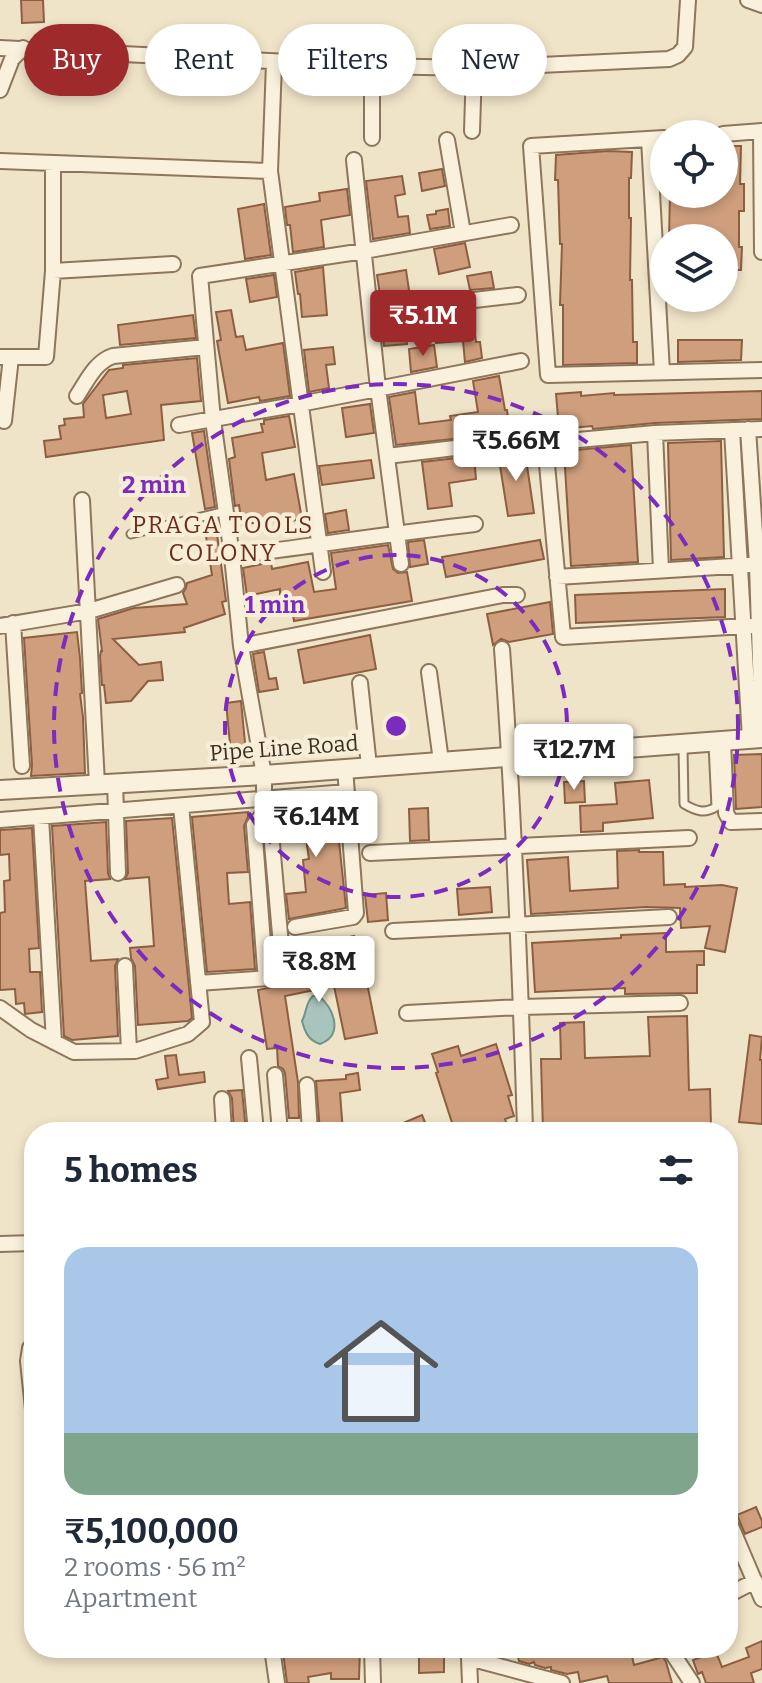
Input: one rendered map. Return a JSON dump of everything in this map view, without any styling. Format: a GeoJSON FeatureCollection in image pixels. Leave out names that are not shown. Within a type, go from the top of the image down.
{"type":"FeatureCollection","features":[{"type":"Feature","properties":{"kind":"street"},"geometry":{"type":"LineString","coordinates":[[547,65],[669,59],[678,55],[685,47],[688,0]]}},
{"type":"Feature","properties":{"kind":"street"},"geometry":{"type":"LineString","coordinates":[[748,0],[762,5]]}},
{"type":"Feature","properties":{"kind":"street"},"geometry":{"type":"LineString","coordinates":[[0,48],[278,63]]}},
{"type":"Feature","properties":{"kind":"street"},"geometry":{"type":"LineString","coordinates":[[0,90],[12,59],[23,48]]}},
{"type":"Feature","properties":{"kind":"street"},"geometry":{"type":"LineString","coordinates":[[274,63],[270,171],[323,572]]}},
{"type":"Feature","properties":{"kind":"street"},"geometry":{"type":"LineString","coordinates":[[372,96],[372,138]]}},
{"type":"Feature","properties":{"kind":"street"},"geometry":{"type":"LineString","coordinates":[[472,131],[473,96]]}},
{"type":"Feature","properties":{"kind":"street"},"geometry":{"type":"LineString","coordinates":[[738,133],[762,132],[762,252]]}},
{"type":"Feature","properties":{"kind":"street"},"geometry":{"type":"LineString","coordinates":[[650,138],[531,146],[548,375],[762,370]]}},
{"type":"Feature","properties":{"kind":"street"},"geometry":{"type":"LineString","coordinates":[[447,140],[463,233]]}},
{"type":"Feature","properties":{"kind":"street"},"geometry":{"type":"LineString","coordinates":[[354,160],[378,388],[401,564]]}},
{"type":"Feature","properties":{"kind":"street"},"geometry":{"type":"LineString","coordinates":[[0,161],[270,171]]}},
{"type":"Feature","properties":{"kind":"street"},"geometry":{"type":"LineString","coordinates":[[4,421],[6,357],[46,357],[53,271],[53,163]]}},
{"type":"Feature","properties":{"kind":"street"},"geometry":{"type":"LineString","coordinates":[[658,208],[662,372]]}},
{"type":"Feature","properties":{"kind":"street"},"geometry":{"type":"LineString","coordinates":[[198,983],[269,978],[279,974],[283,968],[270,821],[264,813],[264,775],[241,646],[213,420],[200,276],[511,225]]}},
{"type":"Feature","properties":{"kind":"street"},"geometry":{"type":"LineString","coordinates":[[53,271],[173,264]]}},
{"type":"Feature","properties":{"kind":"street"},"geometry":{"type":"LineString","coordinates":[[370,312],[518,295]]}},
{"type":"Feature","properties":{"kind":"street"},"geometry":{"type":"LineString","coordinates":[[77,396],[98,365],[107,358],[206,347]]}},
{"type":"Feature","properties":{"kind":"street"},"geometry":{"type":"LineString","coordinates":[[179,425],[521,361]]}},
{"type":"Feature","properties":{"kind":"street"},"geometry":{"type":"LineString","coordinates":[[758,735],[761,705],[760,564],[755,429],[655,433],[545,443],[563,637],[760,625]]}},
{"type":"Feature","properties":{"kind":"street"},"geometry":{"type":"LineString","coordinates":[[732,430],[743,626],[758,735]]}},
{"type":"Feature","properties":{"kind":"street"},"geometry":{"type":"LineString","coordinates":[[655,433],[661,570]]}},
{"type":"Feature","properties":{"kind":"street"},"geometry":{"type":"LineString","coordinates":[[387,456],[489,444]]}},
{"type":"Feature","properties":{"kind":"street"},"geometry":{"type":"LineString","coordinates":[[82,500],[89,611],[106,783],[116,811],[118,873]]}},
{"type":"Feature","properties":{"kind":"street"},"geometry":{"type":"LineString","coordinates":[[232,556],[475,524]]}},
{"type":"Feature","properties":{"kind":"street"},"geometry":{"type":"LineString","coordinates":[[557,577],[760,564]]}},
{"type":"Feature","properties":{"kind":"street"},"geometry":{"type":"LineString","coordinates":[[22,766],[6,624],[89,611],[177,585]]}},
{"type":"Feature","properties":{"kind":"street"},"geometry":{"type":"LineString","coordinates":[[241,646],[503,595],[517,595]]}},
{"type":"Feature","properties":{"kind":"street"},"geometry":{"type":"LineString","coordinates":[[502,649],[519,926],[525,1122]]}},
{"type":"Feature","properties":{"kind":"street"},"geometry":{"type":"LineString","coordinates":[[429,672],[441,761]]}},
{"type":"Feature","properties":{"kind":"street"},"geometry":{"type":"LineString","coordinates":[[360,683],[369,766]]}},
{"type":"Feature","properties":{"kind":"street","name":"Pipe Line Road"},"geometry":{"type":"LineString","coordinates":[[0,790],[264,775],[718,742],[758,735]]}},
{"type":"Feature","properties":{"kind":"street"},"geometry":{"type":"LineString","coordinates":[[718,742],[728,819],[731,822],[762,821]]}},
{"type":"Feature","properties":{"kind":"street"},"geometry":{"type":"LineString","coordinates":[[295,927],[353,917],[356,913],[345,768]]}},
{"type":"Feature","properties":{"kind":"street"},"geometry":{"type":"LineString","coordinates":[[0,820],[347,792]]}},
{"type":"Feature","properties":{"kind":"street"},"geometry":{"type":"LineString","coordinates":[[0,1008],[31,1030],[74,1052],[135,1051],[188,1034],[202,1022],[181,806]]}},
{"type":"Feature","properties":{"kind":"street"},"geometry":{"type":"LineString","coordinates":[[41,817],[54,1042]]}},
{"type":"Feature","properties":{"kind":"street"},"geometry":{"type":"LineString","coordinates":[[370,853],[689,838]]}},
{"type":"Feature","properties":{"kind":"street"},"geometry":{"type":"LineString","coordinates":[[393,931],[669,917]]}},
{"type":"Feature","properties":{"kind":"street"},"geometry":{"type":"LineString","coordinates":[[125,966],[129,1051]]}},
{"type":"Feature","properties":{"kind":"street"},"geometry":{"type":"LineString","coordinates":[[407,1013],[680,1003]]}},
{"type":"Feature","properties":{"kind":"street"},"geometry":{"type":"LineString","coordinates":[[249,1058],[255,1122]]}},
{"type":"Feature","properties":{"kind":"street"},"geometry":{"type":"LineString","coordinates":[[275,1075],[279,1122]]}},
{"type":"Feature","properties":{"kind":"street"},"geometry":{"type":"LineString","coordinates":[[307,1085],[309,1122]]}},
{"type":"Feature","properties":{"kind":"street"},"geometry":{"type":"LineString","coordinates":[[222,1099],[223,1122]]}},
{"type":"Feature","properties":{"kind":"street"},"geometry":{"type":"LineString","coordinates":[[0,1244],[24,1243]]}},
{"type":"Feature","properties":{"kind":"street"},"geometry":{"type":"LineString","coordinates":[[738,1542],[762,1599]]}},
{"type":"Feature","properties":{"kind":"street"},"geometry":{"type":"LineString","coordinates":[[738,1590],[755,1581]]}},
{"type":"Feature","properties":{"kind":"street"},"geometry":{"type":"LineString","coordinates":[[273,1658],[277,1683]]}},
{"type":"Feature","properties":{"kind":"street"},"geometry":{"type":"LineString","coordinates":[[372,1658],[373,1683]]}},
{"type":"Feature","properties":{"kind":"street"},"geometry":{"type":"LineString","coordinates":[[469,1658],[470,1683]]}},
{"type":"Feature","properties":{"kind":"street"},"geometry":{"type":"LineString","coordinates":[[488,1658],[562,1683]]}},
{"type":"Feature","properties":{"kind":"street"},"geometry":{"type":"LineString","coordinates":[[676,1658],[692,1683]]}},
{"type":"Feature","properties":{"kind":"lane"},"geometry":{"type":"LineString","coordinates":[[131,534],[226,511]]}},
{"type":"Feature","properties":{"kind":"lane"},"geometry":{"type":"LineString","coordinates":[[683,744],[684,804],[696,812],[716,807],[718,742]]}},
{"type":"Feature","properties":{"kind":"water"},"geometry":{"type":"Polygon","coordinates":[[[313,996],[319,996],[324,1001],[334,1022],[332,1035],[320,1044],[308,1035],[302,1021],[313,996]]]}},
{"type":"Feature","properties":{"kind":"building"},"geometry":{"type":"Polygon","coordinates":[[[21,0],[43,0],[44,22],[22,23],[21,0]]]}},
{"type":"Feature","properties":{"kind":"building"},"geometry":{"type":"Polygon","coordinates":[[[738,146],[741,146],[740,184],[744,184],[744,211],[739,211],[741,270],[738,270],[738,224],[669,224],[670,208],[738,208],[738,146]]]}},
{"type":"Feature","properties":{"kind":"building"},"geometry":{"type":"Polygon","coordinates":[[[632,152],[629,178],[630,280],[637,363],[563,365],[563,305],[560,305],[562,244],[558,180],[555,180],[556,155],[632,152]]]}},
{"type":"Feature","properties":{"kind":"building"},"geometry":{"type":"Polygon","coordinates":[[[442,169],[445,186],[422,191],[419,173],[442,169]]]}},
{"type":"Feature","properties":{"kind":"building"},"geometry":{"type":"Polygon","coordinates":[[[402,176],[405,194],[395,196],[398,217],[408,216],[410,233],[373,239],[366,181],[402,176]]]}},
{"type":"Feature","properties":{"kind":"building"},"geometry":{"type":"Polygon","coordinates":[[[347,189],[350,215],[321,220],[324,247],[293,252],[285,207],[320,201],[319,193],[347,189]]]}},
{"type":"Feature","properties":{"kind":"building"},"geometry":{"type":"Polygon","coordinates":[[[264,204],[271,255],[245,259],[238,209],[264,204]]]}},
{"type":"Feature","properties":{"kind":"building"},"geometry":{"type":"Polygon","coordinates":[[[448,209],[450,226],[430,229],[427,215],[448,209]]]}},
{"type":"Feature","properties":{"kind":"building"},"geometry":{"type":"Polygon","coordinates":[[[465,243],[470,267],[439,274],[434,249],[465,243]]]}},
{"type":"Feature","properties":{"kind":"building"},"geometry":{"type":"Polygon","coordinates":[[[323,267],[327,315],[302,317],[295,272],[323,267]]]}},
{"type":"Feature","properties":{"kind":"building"},"geometry":{"type":"Polygon","coordinates":[[[406,270],[410,297],[381,301],[377,275],[406,270]]]}},
{"type":"Feature","properties":{"kind":"building"},"geometry":{"type":"Polygon","coordinates":[[[491,272],[494,288],[470,290],[467,276],[491,272]]]}},
{"type":"Feature","properties":{"kind":"building"},"geometry":{"type":"Polygon","coordinates":[[[274,275],[277,297],[250,302],[246,279],[274,275]]]}},
{"type":"Feature","properties":{"kind":"building"},"geometry":{"type":"Polygon","coordinates":[[[231,310],[236,337],[243,336],[246,350],[283,343],[290,396],[260,401],[259,397],[228,403],[217,341],[221,340],[216,312],[231,310]]]}},
{"type":"Feature","properties":{"kind":"building"},"geometry":{"type":"Polygon","coordinates":[[[472,312],[476,342],[480,342],[482,358],[465,362],[463,341],[436,343],[435,330],[459,327],[457,314],[472,312]]]}},
{"type":"Feature","properties":{"kind":"building"},"geometry":{"type":"Polygon","coordinates":[[[193,315],[196,338],[120,345],[118,325],[193,315]]]}},
{"type":"Feature","properties":{"kind":"building"},"geometry":{"type":"Polygon","coordinates":[[[405,318],[407,344],[384,346],[381,321],[405,318]]]}},
{"type":"Feature","properties":{"kind":"building"},"geometry":{"type":"Polygon","coordinates":[[[678,340],[742,340],[741,360],[678,362],[678,340]]]}},
{"type":"Feature","properties":{"kind":"building"},"geometry":{"type":"Polygon","coordinates":[[[434,345],[437,367],[411,372],[409,349],[434,345]]]}},
{"type":"Feature","properties":{"kind":"building"},"geometry":{"type":"Polygon","coordinates":[[[333,347],[335,364],[326,365],[329,388],[309,392],[304,350],[333,347]]]}},
{"type":"Feature","properties":{"kind":"building"},"geometry":{"type":"Polygon","coordinates":[[[197,358],[201,401],[161,405],[164,440],[46,457],[44,441],[61,439],[59,426],[65,425],[64,419],[84,417],[83,404],[109,370],[123,368],[123,365],[197,358]],[[127,391],[103,395],[106,418],[131,414],[127,391]]]}},
{"type":"Feature","properties":{"kind":"building"},"geometry":{"type":"Polygon","coordinates":[[[499,376],[510,433],[396,445],[389,397],[415,392],[419,424],[451,420],[450,416],[478,412],[473,381],[499,376]]]}},
{"type":"Feature","properties":{"kind":"building"},"geometry":{"type":"Polygon","coordinates":[[[762,391],[762,419],[559,429],[556,394],[762,391]]]}},
{"type":"Feature","properties":{"kind":"building"},"geometry":{"type":"Polygon","coordinates":[[[370,404],[374,433],[346,437],[342,408],[370,404]]]}},
{"type":"Feature","properties":{"kind":"building"},"geometry":{"type":"Polygon","coordinates":[[[289,416],[295,447],[262,453],[266,480],[294,474],[302,519],[275,524],[274,519],[242,525],[239,505],[235,506],[229,459],[235,457],[232,438],[263,432],[261,424],[264,420],[289,416]]]}},
{"type":"Feature","properties":{"kind":"building"},"geometry":{"type":"Polygon","coordinates":[[[204,431],[215,507],[205,509],[192,433],[204,431]]]}},
{"type":"Feature","properties":{"kind":"building"},"geometry":{"type":"Polygon","coordinates":[[[721,441],[724,557],[671,560],[668,443],[721,441]]]}},
{"type":"Feature","properties":{"kind":"building"},"geometry":{"type":"Polygon","coordinates":[[[631,445],[638,562],[571,566],[564,451],[631,445]]]}},
{"type":"Feature","properties":{"kind":"building"},"geometry":{"type":"Polygon","coordinates":[[[525,452],[534,513],[508,516],[498,453],[525,452]]]}},
{"type":"Feature","properties":{"kind":"building"},"geometry":{"type":"Polygon","coordinates":[[[474,456],[476,479],[449,483],[452,506],[428,509],[422,462],[474,456]]]}},
{"type":"Feature","properties":{"kind":"building"},"geometry":{"type":"Polygon","coordinates":[[[371,460],[374,478],[322,485],[319,466],[371,460]]]}},
{"type":"Feature","properties":{"kind":"building"},"geometry":{"type":"Polygon","coordinates":[[[346,510],[349,530],[328,533],[325,514],[346,510]]]}},
{"type":"Feature","properties":{"kind":"building"},"geometry":{"type":"Polygon","coordinates":[[[217,520],[225,614],[184,628],[185,632],[113,639],[139,665],[161,662],[163,680],[148,681],[131,701],[106,703],[98,619],[134,608],[187,604],[183,593],[187,583],[212,575],[204,523],[217,520]]]}},
{"type":"Feature","properties":{"kind":"building"},"geometry":{"type":"Polygon","coordinates":[[[424,540],[428,564],[410,567],[408,542],[424,540]]]}},
{"type":"Feature","properties":{"kind":"building"},"geometry":{"type":"Polygon","coordinates":[[[540,540],[544,559],[446,577],[442,557],[540,540]]]}},
{"type":"Feature","properties":{"kind":"building"},"geometry":{"type":"Polygon","coordinates":[[[388,545],[393,569],[398,573],[407,572],[412,601],[294,621],[289,592],[280,594],[280,589],[247,596],[243,568],[271,562],[272,569],[308,562],[314,592],[336,589],[331,553],[388,545]]]}},
{"type":"Feature","properties":{"kind":"building"},"geometry":{"type":"Polygon","coordinates":[[[725,589],[725,617],[576,623],[575,595],[725,589]]]}},
{"type":"Feature","properties":{"kind":"building"},"geometry":{"type":"Polygon","coordinates":[[[550,602],[553,634],[509,642],[501,639],[493,645],[487,614],[550,602]]]}},
{"type":"Feature","properties":{"kind":"building"},"geometry":{"type":"Polygon","coordinates":[[[77,632],[85,773],[31,776],[24,638],[77,632]]]}},
{"type":"Feature","properties":{"kind":"building"},"geometry":{"type":"Polygon","coordinates":[[[370,635],[376,669],[304,683],[298,650],[370,635]]]}},
{"type":"Feature","properties":{"kind":"building"},"geometry":{"type":"Polygon","coordinates":[[[264,652],[269,679],[276,678],[278,689],[259,692],[253,654],[264,652]]]}},
{"type":"Feature","properties":{"kind":"building"},"geometry":{"type":"Polygon","coordinates":[[[241,701],[246,753],[231,754],[226,703],[241,701]]]}},
{"type":"Feature","properties":{"kind":"building"},"geometry":{"type":"Polygon","coordinates":[[[762,754],[762,807],[736,809],[734,755],[762,754]]]}},
{"type":"Feature","properties":{"kind":"building"},"geometry":{"type":"Polygon","coordinates":[[[649,780],[653,818],[603,823],[603,831],[581,832],[580,806],[617,804],[615,783],[649,780]]]}},
{"type":"Feature","properties":{"kind":"building"},"geometry":{"type":"Polygon","coordinates":[[[584,781],[585,802],[565,803],[564,782],[584,781]]]}},
{"type":"Feature","properties":{"kind":"building"},"geometry":{"type":"Polygon","coordinates":[[[335,803],[346,908],[289,919],[286,894],[306,892],[303,860],[309,859],[305,832],[281,835],[276,808],[335,803]]]}},
{"type":"Feature","properties":{"kind":"building"},"geometry":{"type":"Polygon","coordinates":[[[428,808],[429,840],[410,841],[409,809],[428,808]]]}},
{"type":"Feature","properties":{"kind":"building"},"geometry":{"type":"Polygon","coordinates":[[[248,812],[244,826],[248,872],[227,873],[229,904],[250,902],[255,969],[207,972],[192,817],[248,812]]]}},
{"type":"Feature","properties":{"kind":"building"},"geometry":{"type":"Polygon","coordinates":[[[172,818],[192,1018],[188,1021],[138,1025],[135,966],[130,948],[154,946],[149,877],[125,879],[128,873],[126,821],[172,818]]]}},
{"type":"Feature","properties":{"kind":"building"},"geometry":{"type":"Polygon","coordinates":[[[106,822],[110,879],[85,881],[91,961],[118,959],[115,966],[118,1036],[72,1040],[64,1036],[52,826],[106,822]]]}},
{"type":"Feature","properties":{"kind":"building"},"geometry":{"type":"Polygon","coordinates":[[[32,828],[39,948],[29,949],[30,972],[40,972],[42,1012],[25,1014],[24,1003],[16,1004],[15,989],[0,990],[0,913],[5,912],[4,881],[10,880],[9,854],[0,855],[0,830],[32,828]]]}},
{"type":"Feature","properties":{"kind":"building"},"geometry":{"type":"Polygon","coordinates":[[[617,851],[663,852],[664,885],[737,888],[725,952],[705,948],[710,926],[681,928],[680,908],[531,914],[527,860],[568,857],[570,891],[618,888],[617,851]]]}},
{"type":"Feature","properties":{"kind":"building"},"geometry":{"type":"Polygon","coordinates":[[[490,887],[492,912],[459,915],[457,889],[490,887]]]}},
{"type":"Feature","properties":{"kind":"building"},"geometry":{"type":"Polygon","coordinates":[[[386,893],[388,920],[368,922],[365,895],[386,893]]]}},
{"type":"Feature","properties":{"kind":"building"},"geometry":{"type":"Polygon","coordinates":[[[666,933],[666,952],[704,951],[704,965],[697,965],[697,993],[625,994],[625,988],[535,992],[532,943],[666,933]]]}},
{"type":"Feature","properties":{"kind":"building"},"geometry":{"type":"Polygon","coordinates":[[[354,936],[377,1033],[345,1039],[334,986],[285,996],[298,1082],[299,1118],[289,1118],[285,1073],[278,1066],[277,1048],[267,1049],[258,990],[312,979],[304,948],[354,936]]]}},
{"type":"Feature","properties":{"kind":"building"},"geometry":{"type":"Polygon","coordinates":[[[687,1016],[689,1090],[710,1089],[711,1122],[543,1122],[541,1059],[561,1059],[560,1023],[584,1022],[585,1058],[650,1056],[648,1017],[687,1016]]]}},
{"type":"Feature","properties":{"kind":"building"},"geometry":{"type":"Polygon","coordinates":[[[750,1035],[762,1037],[762,1124],[739,1122],[750,1035]]]}},
{"type":"Feature","properties":{"kind":"building"},"geometry":{"type":"Polygon","coordinates":[[[496,1044],[512,1095],[508,1096],[514,1116],[505,1119],[506,1122],[452,1122],[432,1054],[458,1046],[461,1056],[496,1044]]]}},
{"type":"Feature","properties":{"kind":"building"},"geometry":{"type":"Polygon","coordinates":[[[176,1055],[179,1075],[204,1072],[205,1082],[158,1089],[156,1080],[168,1078],[165,1056],[176,1055]]]}},
{"type":"Feature","properties":{"kind":"building"},"geometry":{"type":"Polygon","coordinates":[[[358,1073],[360,1090],[340,1093],[342,1122],[319,1122],[316,1081],[346,1079],[346,1075],[358,1073]]]}},
{"type":"Feature","properties":{"kind":"building"},"geometry":{"type":"Polygon","coordinates":[[[242,1090],[245,1122],[233,1122],[232,1098],[228,1091],[242,1090]]]}},
{"type":"Feature","properties":{"kind":"building"},"geometry":{"type":"Polygon","coordinates":[[[422,1115],[425,1122],[406,1122],[422,1115]]]}},
{"type":"Feature","properties":{"kind":"building"},"geometry":{"type":"Polygon","coordinates":[[[756,1507],[762,1527],[745,1534],[738,1515],[756,1507]]]}},
{"type":"Feature","properties":{"kind":"building"},"geometry":{"type":"Polygon","coordinates":[[[762,1641],[762,1669],[751,1673],[754,1683],[706,1683],[702,1672],[698,1674],[693,1660],[718,1658],[722,1667],[749,1657],[746,1648],[762,1641]]]}},
{"type":"Feature","properties":{"kind":"building"},"geometry":{"type":"Polygon","coordinates":[[[284,1658],[360,1658],[359,1679],[331,1679],[331,1673],[308,1677],[309,1683],[287,1683],[284,1658]]]}},
{"type":"Feature","properties":{"kind":"building"},"geometry":{"type":"Polygon","coordinates":[[[419,1658],[444,1658],[444,1672],[419,1673],[419,1658]]]}},
{"type":"Feature","properties":{"kind":"building"},"geometry":{"type":"Polygon","coordinates":[[[518,1658],[632,1658],[634,1665],[664,1658],[672,1683],[609,1683],[607,1676],[580,1682],[578,1672],[567,1674],[551,1670],[551,1667],[535,1665],[534,1662],[519,1661],[518,1658]]]}},
{"type":"Feature","properties":{"kind":"district","name":"PRAGA TOOLS COLONY"},"geometry":{"type":"Point","coordinates":[223,539]}}]}
